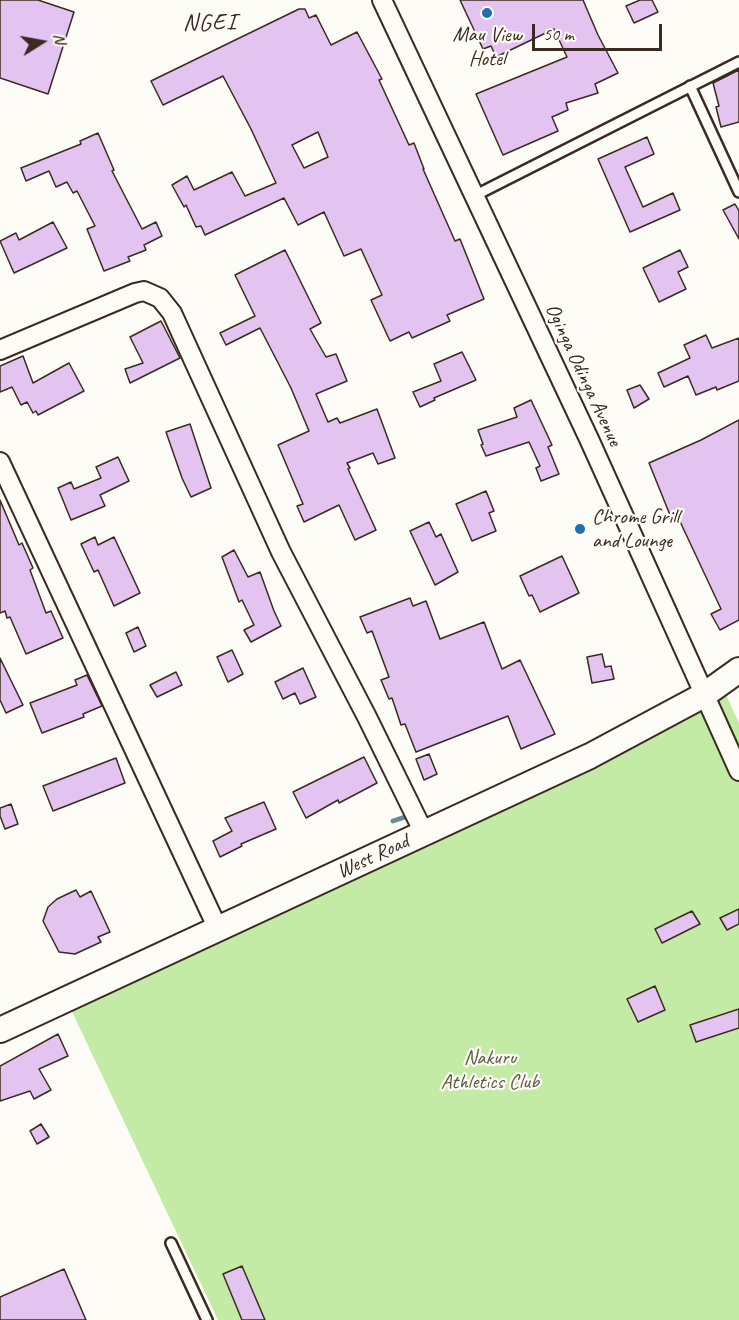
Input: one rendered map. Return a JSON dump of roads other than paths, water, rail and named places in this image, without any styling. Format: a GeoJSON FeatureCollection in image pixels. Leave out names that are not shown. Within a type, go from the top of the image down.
{"type":"FeatureCollection","features":[{"type":"Feature","properties":{"kind":"street","name":"Oginga Odinga Avenue"},"geometry":{"type":"LineString","coordinates":[[382,0],[589,439],[739,771]]}},
{"type":"Feature","properties":{"kind":"street"},"geometry":{"type":"LineString","coordinates":[[0,350],[135,293],[144,291],[160,298],[172,313],[281,552],[367,717],[424,833]]}},
{"type":"Feature","properties":{"kind":"street"},"geometry":{"type":"LineString","coordinates":[[0,462],[218,929]]}},
{"type":"Feature","properties":{"kind":"street","name":"West Road"},"geometry":{"type":"LineString","coordinates":[[0,1030],[590,756],[704,694],[739,670]]}},
{"type":"Feature","properties":{"kind":"lane"},"geometry":{"type":"LineString","coordinates":[[474,196],[739,62]]}},
{"type":"Feature","properties":{"kind":"lane"},"geometry":{"type":"LineString","coordinates":[[690,86],[739,192]]}},
{"type":"Feature","properties":{"kind":"lane"},"geometry":{"type":"LineString","coordinates":[[171,1243],[207,1320]]}},
{"type":"Feature","properties":{"kind":"waterway"},"geometry":{"type":"LineString","coordinates":[[393,821],[411,815]]}},
{"type":"Feature","properties":{"kind":"place","name":"Mau View Hotel"},"geometry":{"type":"Point","coordinates":[487,13]}},
{"type":"Feature","properties":{"kind":"place","name":"Chrome Grill and Lounge"},"geometry":{"type":"Point","coordinates":[580,529]}},
{"type":"Feature","properties":{"kind":"district","name":"NGEI"},"geometry":{"type":"Point","coordinates":[210,24]}},
{"type":"Feature","properties":{"kind":"park label","name":"Nakuru Athletics Club"},"geometry":{"type":"Point","coordinates":[490,1070]}}]}
